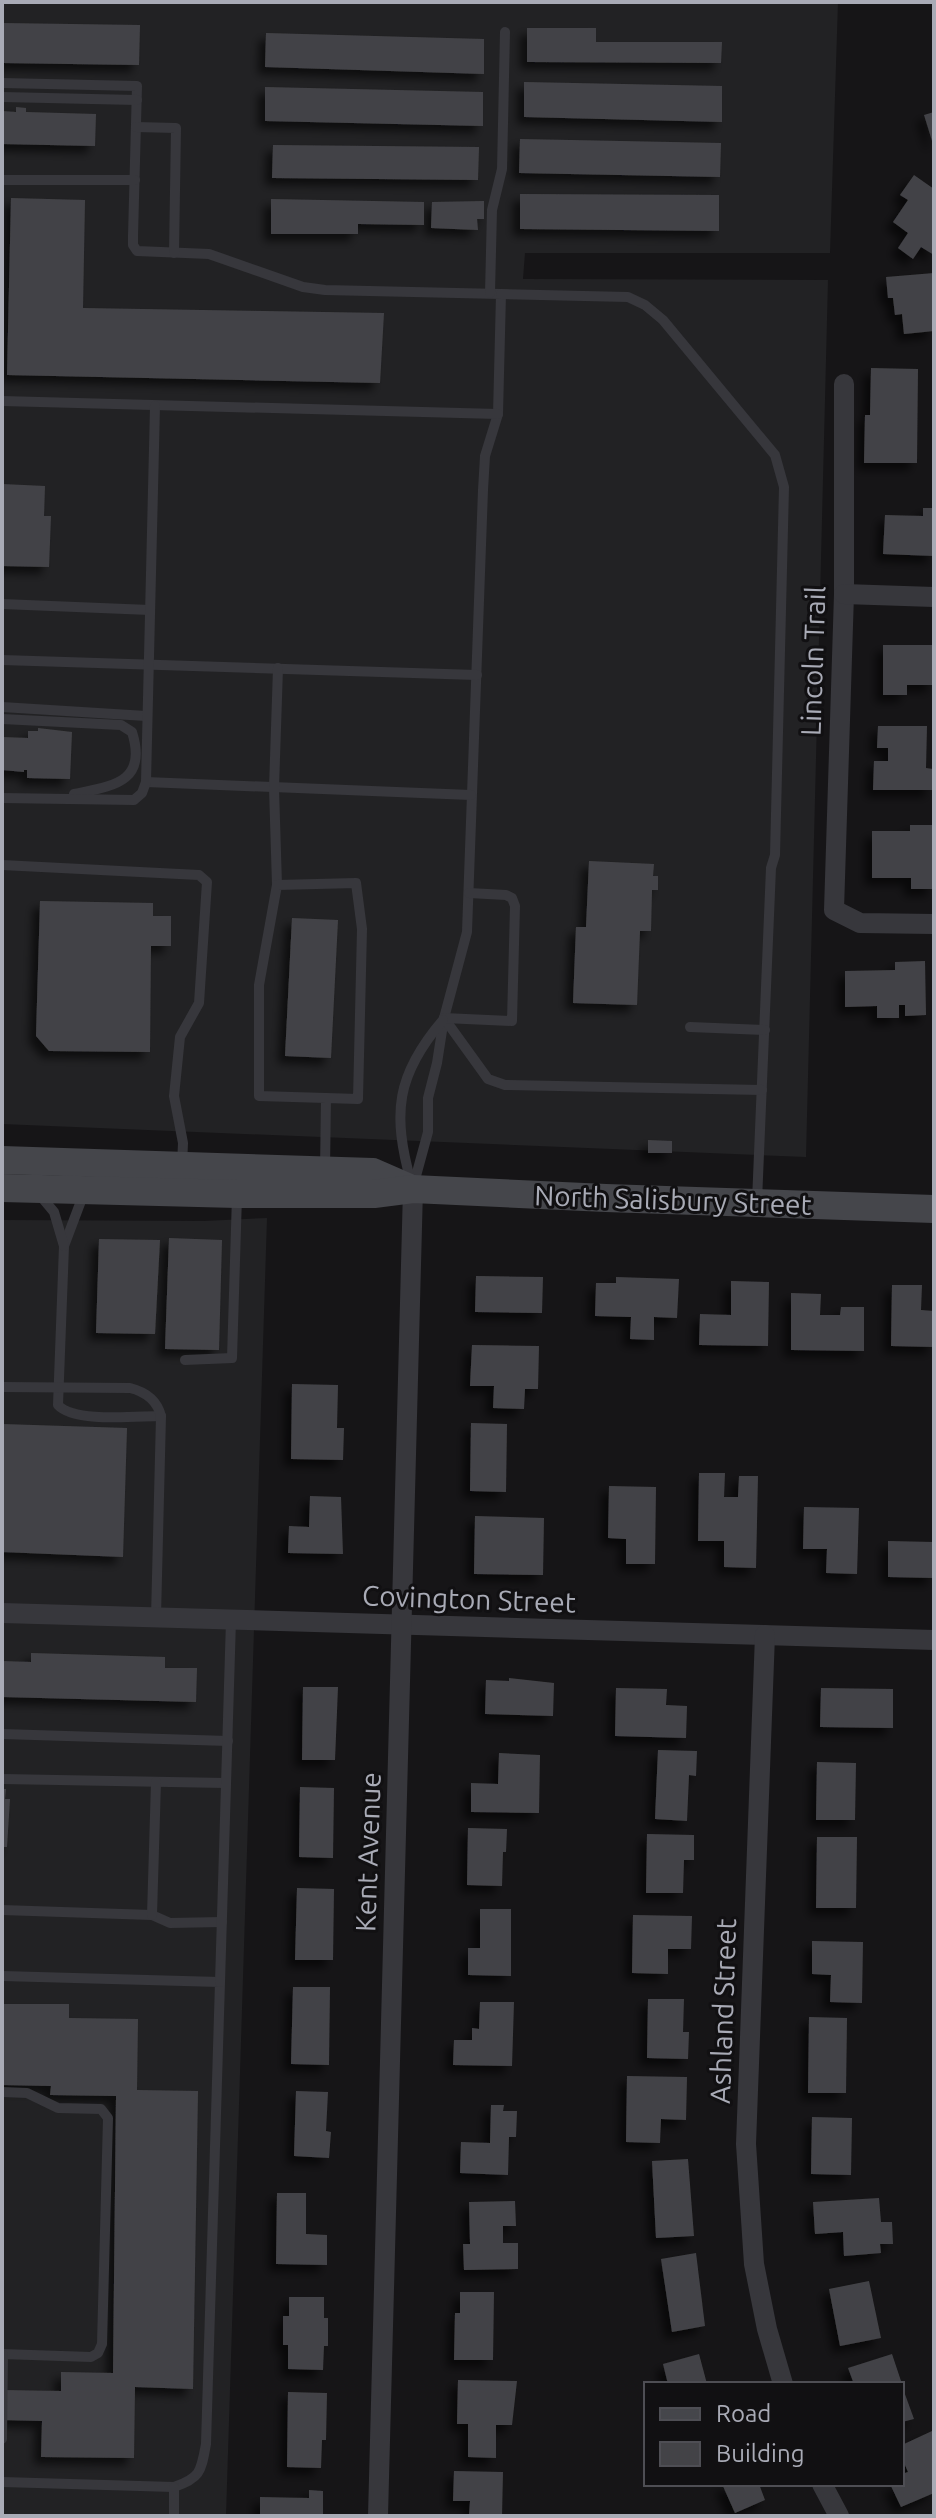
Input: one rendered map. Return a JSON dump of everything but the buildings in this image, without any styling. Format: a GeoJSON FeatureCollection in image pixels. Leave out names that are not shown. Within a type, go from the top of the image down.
{"type":"FeatureCollection","features":[{"type":"Feature","properties":{"kind":"street","name":"Lincoln Trail"},"geometry":{"type":"LineString","coordinates":[[844,384],[844,594],[834,910],[860,923],[934,924]]}},
{"type":"Feature","properties":{"kind":"street"},"geometry":{"type":"LineString","coordinates":[[844,594],[934,597]]}},
{"type":"Feature","properties":{"kind":"street","name":"North Salisbury Street"},"geometry":{"type":"LineString","coordinates":[[2,1160],[373,1172],[413,1189]]}},
{"type":"Feature","properties":{"kind":"street","name":"North Salisbury Street"},"geometry":{"type":"LineString","coordinates":[[2,1188],[237,1194],[374,1194],[413,1189],[934,1209]]}},
{"type":"Feature","properties":{"kind":"street","name":"Kent Avenue"},"geometry":{"type":"LineString","coordinates":[[378,2516],[413,1189]]}},
{"type":"Feature","properties":{"kind":"street","name":"Covington Street"},"geometry":{"type":"LineString","coordinates":[[2,1613],[934,1640]]}},
{"type":"Feature","properties":{"kind":"street","name":"Ashland Street"},"geometry":{"type":"LineString","coordinates":[[765,1635],[746,2144],[754,2264],[767,2329],[782,2382]]}},
{"type":"Feature","properties":{"kind":"street"},"geometry":{"type":"LineString","coordinates":[[823,2486],[839,2516]]}},
{"type":"Feature","properties":{"kind":"lane"},"geometry":{"type":"LineString","coordinates":[[413,1189],[428,1132],[428,1098],[444,1018],[467,932],[485,456],[498,414],[492,210],[502,169],[505,32]]}},
{"type":"Feature","properties":{"kind":"lane"},"geometry":{"type":"LineString","coordinates":[[2,83],[137,86],[133,245],[137,251],[209,254],[303,287],[325,290],[628,297],[645,305],[663,320],[775,455],[784,487],[784,501],[775,855],[771,868],[757,1203]]}},
{"type":"Feature","properties":{"kind":"lane"},"geometry":{"type":"LineString","coordinates":[[2,97],[137,100]]}},
{"type":"Feature","properties":{"kind":"lane"},"geometry":{"type":"LineString","coordinates":[[136,127],[176,128],[174,253]]}},
{"type":"Feature","properties":{"kind":"lane"},"geometry":{"type":"LineString","coordinates":[[2,180],[135,180]]}},
{"type":"Feature","properties":{"kind":"lane"},"geometry":{"type":"LineString","coordinates":[[2,401],[498,414]]}},
{"type":"Feature","properties":{"kind":"lane"},"geometry":{"type":"LineString","coordinates":[[2,798],[134,800],[142,793],[146,782],[155,406]]}},
{"type":"Feature","properties":{"kind":"lane"},"geometry":{"type":"LineString","coordinates":[[2,604],[150,610]]}},
{"type":"Feature","properties":{"kind":"lane"},"geometry":{"type":"LineString","coordinates":[[2,660],[477,675]]}},
{"type":"Feature","properties":{"kind":"lane"},"geometry":{"type":"LineString","coordinates":[[277,885],[356,883],[362,929],[358,1099],[259,1096],[259,985],[277,885],[274,788],[278,668]]}},
{"type":"Feature","properties":{"kind":"lane"},"geometry":{"type":"LineString","coordinates":[[2,707],[146,716]]}},
{"type":"Feature","properties":{"kind":"lane"},"geometry":{"type":"LineString","coordinates":[[2,719],[121,725],[132,732],[135,743],[133,769],[125,780],[109,787],[56,798]]}},
{"type":"Feature","properties":{"kind":"lane"},"geometry":{"type":"LineString","coordinates":[[146,782],[471,795]]}},
{"type":"Feature","properties":{"kind":"lane"},"geometry":{"type":"LineString","coordinates":[[2,865],[199,875],[207,882],[199,1003],[180,1037],[174,1096],[183,1143],[182,1167]]}},
{"type":"Feature","properties":{"kind":"lane"},"geometry":{"type":"LineString","coordinates":[[444,1018],[477,1022],[512,1021],[515,906],[512,898],[506,895],[469,893]]}},
{"type":"Feature","properties":{"kind":"lane"},"geometry":{"type":"LineString","coordinates":[[444,1018],[488,1079],[505,1085],[762,1090]]}},
{"type":"Feature","properties":{"kind":"lane"},"geometry":{"type":"LineString","coordinates":[[413,1189],[402,1152],[400,1128],[405,1075],[421,1046],[444,1018]]}},
{"type":"Feature","properties":{"kind":"lane"},"geometry":{"type":"LineString","coordinates":[[690,1027],[765,1030]]}},
{"type":"Feature","properties":{"kind":"lane"},"geometry":{"type":"LineString","coordinates":[[325,1171],[326,1098]]}},
{"type":"Feature","properties":{"kind":"lane"},"geometry":{"type":"LineString","coordinates":[[35,1189],[54,1212],[64,1246]]}},
{"type":"Feature","properties":{"kind":"lane"},"geometry":{"type":"LineString","coordinates":[[85,1191],[64,1246],[58,1405],[65,1413],[79,1416],[161,1416]]}},
{"type":"Feature","properties":{"kind":"lane"},"geometry":{"type":"LineString","coordinates":[[185,1360],[232,1358],[237,1194]]}},
{"type":"Feature","properties":{"kind":"lane"},"geometry":{"type":"LineString","coordinates":[[2,1387],[130,1388],[141,1391],[159,1406],[156,1617]]}},
{"type":"Feature","properties":{"kind":"lane"},"geometry":{"type":"LineString","coordinates":[[2,2482],[174,2487],[193,2481],[202,2467],[206,2444],[231,1620]]}},
{"type":"Feature","properties":{"kind":"lane"},"geometry":{"type":"LineString","coordinates":[[2,1734],[228,1741]]}},
{"type":"Feature","properties":{"kind":"lane"},"geometry":{"type":"LineString","coordinates":[[2,1779],[226,1783]]}},
{"type":"Feature","properties":{"kind":"lane"},"geometry":{"type":"LineString","coordinates":[[152,1915],[156,1782]]}},
{"type":"Feature","properties":{"kind":"lane"},"geometry":{"type":"LineString","coordinates":[[2,1910],[152,1915],[170,1923],[222,1922]]}},
{"type":"Feature","properties":{"kind":"lane"},"geometry":{"type":"LineString","coordinates":[[2,1976],[220,1982]]}},
{"type":"Feature","properties":{"kind":"lane"},"geometry":{"type":"LineString","coordinates":[[2,2092],[27,2093],[58,2108],[101,2109],[108,2118],[102,2344],[98,2353],[91,2357],[3,2354],[2,2439]]}},
{"type":"Feature","properties":{"kind":"lane"},"geometry":{"type":"LineString","coordinates":[[174,2487],[174,2516]]}},
{"type":"Feature","properties":{"kind":"shaded area"},"geometry":{"type":"Polygon","coordinates":[[[2,2],[838,2],[830,253],[525,253],[523,279],[828,280],[806,1157],[2,1124],[2,2]]]}},
{"type":"Feature","properties":{"kind":"shaded area"},"geometry":{"type":"Polygon","coordinates":[[[267,1218],[226,2516],[2,2516],[2,1220],[204,1221],[267,1218]]]}}]}
